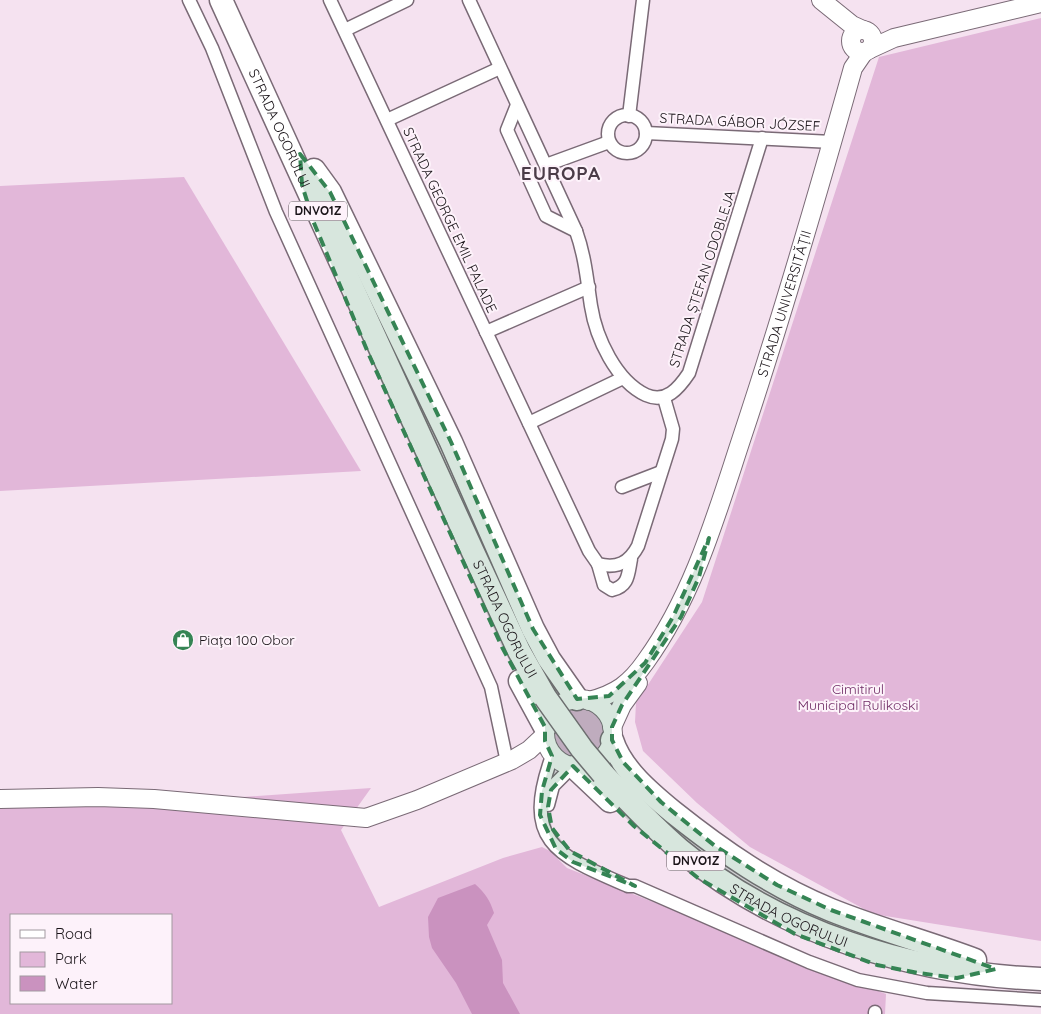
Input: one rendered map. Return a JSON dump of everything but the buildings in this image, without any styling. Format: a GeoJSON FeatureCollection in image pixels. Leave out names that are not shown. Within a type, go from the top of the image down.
{"type":"FeatureCollection","features":[{"type":"Feature","properties":{"kind":"highway","name":"STRADA OGORULUI"},"geometry":{"type":"LineString","coordinates":[[222,0],[308,172]]}},
{"type":"Feature","properties":{"kind":"highway","name":"STRADA OGORULUI"},"geometry":{"type":"LineString","coordinates":[[236,0],[308,172],[510,633],[567,697],[582,749],[609,770],[635,808],[679,849],[719,878],[761,904],[805,926],[895,957],[974,967],[1041,979]]}},
{"type":"Feature","properties":{"kind":"highway"},"geometry":{"type":"LineString","coordinates":[[548,742],[502,647],[416,453],[369,355],[314,222],[302,185],[308,172],[330,192],[444,427],[533,629],[567,697]]}},
{"type":"Feature","properties":{"kind":"highway"},"geometry":{"type":"LineString","coordinates":[[612,734],[623,762],[661,802],[715,846],[744,866],[831,910],[974,967]]}},
{"type":"Feature","properties":{"kind":"highway"},"geometry":{"type":"LineString","coordinates":[[573,767],[634,826],[672,858],[698,878],[765,919],[828,948],[877,965],[948,978],[974,967]]}},
{"type":"Feature","properties":{"kind":"highway","name":"STRADA OGORULUI"},"geometry":{"type":"LineString","coordinates":[[974,967],[1041,966]]}},
{"type":"Feature","properties":{"kind":"main road"},"geometry":{"type":"LineString","coordinates":[[821,0],[860,39],[894,38],[1041,3]]}},
{"type":"Feature","properties":{"kind":"main road","name":"STRADA UNIVERSITĂȚII"},"geometry":{"type":"LineString","coordinates":[[0,799],[98,797],[154,799],[345,818],[374,816],[510,761],[548,742],[553,711],[568,701],[567,697],[616,692],[645,663],[675,613],[709,538],[775,336],[860,39]]}},
{"type":"Feature","properties":{"kind":"main road","name":"STRADA UNIVERSITĂȚII"},"geometry":{"type":"LineString","coordinates":[[573,767],[583,767],[599,761],[605,755],[622,705],[649,668],[681,617],[699,577],[709,547],[709,538]]}},
{"type":"Feature","properties":{"kind":"main road"},"geometry":{"type":"LineString","coordinates":[[567,697],[604,710],[612,734]]}},
{"type":"Feature","properties":{"kind":"main road"},"geometry":{"type":"LineString","coordinates":[[548,742],[573,767]]}},
{"type":"Feature","properties":{"kind":"street"},"geometry":{"type":"LineString","coordinates":[[189,0],[212,48],[276,212],[492,687],[510,761]]}},
{"type":"Feature","properties":{"kind":"street","name":"STRADA GEORGE EMIL PALADE"},"geometry":{"type":"LineString","coordinates":[[330,0],[589,550],[598,564],[604,585],[612,590],[621,588],[627,581],[631,559],[638,546],[673,429],[664,398]]}},
{"type":"Feature","properties":{"kind":"street"},"geometry":{"type":"LineString","coordinates":[[345,30],[407,0]]}},
{"type":"Feature","properties":{"kind":"street"},"geometry":{"type":"LineString","coordinates":[[470,0],[576,231],[584,253],[591,308],[607,352],[623,378],[635,390],[650,397],[664,398]]}},
{"type":"Feature","properties":{"kind":"street"},"geometry":{"type":"LineString","coordinates":[[546,166],[609,142],[609,128],[614,120],[620,116],[629,116],[643,0]]}},
{"type":"Feature","properties":{"kind":"street","name":"STRADA GEORGE EMIL PALADE"},"geometry":{"type":"LineString","coordinates":[[387,120],[500,68]]}},
{"type":"Feature","properties":{"kind":"street"},"geometry":{"type":"LineString","coordinates":[[517,105],[507,130],[546,216],[576,231]]}},
{"type":"Feature","properties":{"kind":"street","name":"STRADA GÁBOR JÓZSEF"},"geometry":{"type":"LineString","coordinates":[[609,142],[620,152],[634,152],[644,143],[646,133],[641,121],[629,116]]}},
{"type":"Feature","properties":{"kind":"street","name":"STRADA GÁBOR JÓZSEF"},"geometry":{"type":"LineString","coordinates":[[646,133],[832,142]]}},
{"type":"Feature","properties":{"kind":"street","name":"STRADA ȘTEFAN ODOBLEJA"},"geometry":{"type":"LineString","coordinates":[[664,398],[679,388],[689,373],[762,138]]}},
{"type":"Feature","properties":{"kind":"street","name":"STRADA GEORGE EMIL PALADE"},"geometry":{"type":"LineString","coordinates":[[486,332],[589,287]]}},
{"type":"Feature","properties":{"kind":"street"},"geometry":{"type":"LineString","coordinates":[[529,423],[623,378]]}},
{"type":"Feature","properties":{"kind":"street"},"geometry":{"type":"LineString","coordinates":[[622,487],[660,472]]}},
{"type":"Feature","properties":{"kind":"street"},"geometry":{"type":"LineString","coordinates":[[598,564],[608,567],[619,565],[631,559]]}},
{"type":"Feature","properties":{"kind":"street"},"geometry":{"type":"LineString","coordinates":[[548,742],[540,802],[541,819],[551,841],[556,849],[573,862],[628,886],[635,886]]}},
{"type":"Feature","properties":{"kind":"street"},"geometry":{"type":"LineString","coordinates":[[573,767],[558,779],[551,790],[548,807],[552,828],[558,840],[570,851],[596,866],[630,881],[635,886],[809,962],[858,980],[927,993],[1041,1000]]}},
{"type":"Feature","properties":{"kind":"highlighted area"},"geometry":{"type":"Polygon","coordinates":[[[300,154],[330,192],[451,442],[533,629],[577,699],[609,696],[645,663],[673,617],[709,538],[699,577],[681,617],[622,705],[612,727],[612,740],[623,762],[661,802],[715,846],[777,885],[831,910],[996,969],[957,978],[918,973],[877,965],[795,934],[698,878],[634,826],[573,766],[551,790],[548,807],[552,828],[570,851],[635,886],[573,862],[556,849],[540,815],[542,791],[552,756],[545,741],[545,727],[502,647],[369,355],[314,223],[302,185],[300,154]]]}},
{"type":"Feature","properties":{"kind":"green space","name":"Cimitirul Municipal Rulikoski"},"geometry":{"type":"Polygon","coordinates":[[[1041,18],[1041,941],[873,914],[750,847],[697,803],[643,751],[635,722],[636,703],[702,602],[879,57],[1041,18]]]}},
{"type":"Feature","properties":{"kind":"green space"},"geometry":{"type":"Polygon","coordinates":[[[184,177],[361,471],[0,491],[0,186],[184,177]]]}},
{"type":"Feature","properties":{"kind":"green space"},"geometry":{"type":"Polygon","coordinates":[[[574,704],[590,706],[602,715],[605,721],[607,735],[598,756],[566,760],[559,755],[550,741],[559,711],[574,704]]]}},
{"type":"Feature","properties":{"kind":"green space"},"geometry":{"type":"Polygon","coordinates":[[[371,788],[341,830],[379,907],[503,858],[542,847],[550,851],[567,868],[886,994],[885,1014],[0,1014],[0,794],[229,798],[371,788]]]}},
{"type":"Feature","properties":{"kind":"water"},"geometry":{"type":"Polygon","coordinates":[[[475,884],[487,897],[494,913],[487,925],[502,960],[503,983],[520,1014],[472,1014],[456,983],[432,948],[429,937],[428,917],[438,898],[475,884]]]}},
{"type":"Feature","properties":{"kind":"place","name":"Piața 100 Obor"},"geometry":{"type":"Point","coordinates":[183,640]}},
{"type":"Feature","properties":{"kind":"district","name":"EUROPA"},"geometry":{"type":"Point","coordinates":[561,173]}}]}
